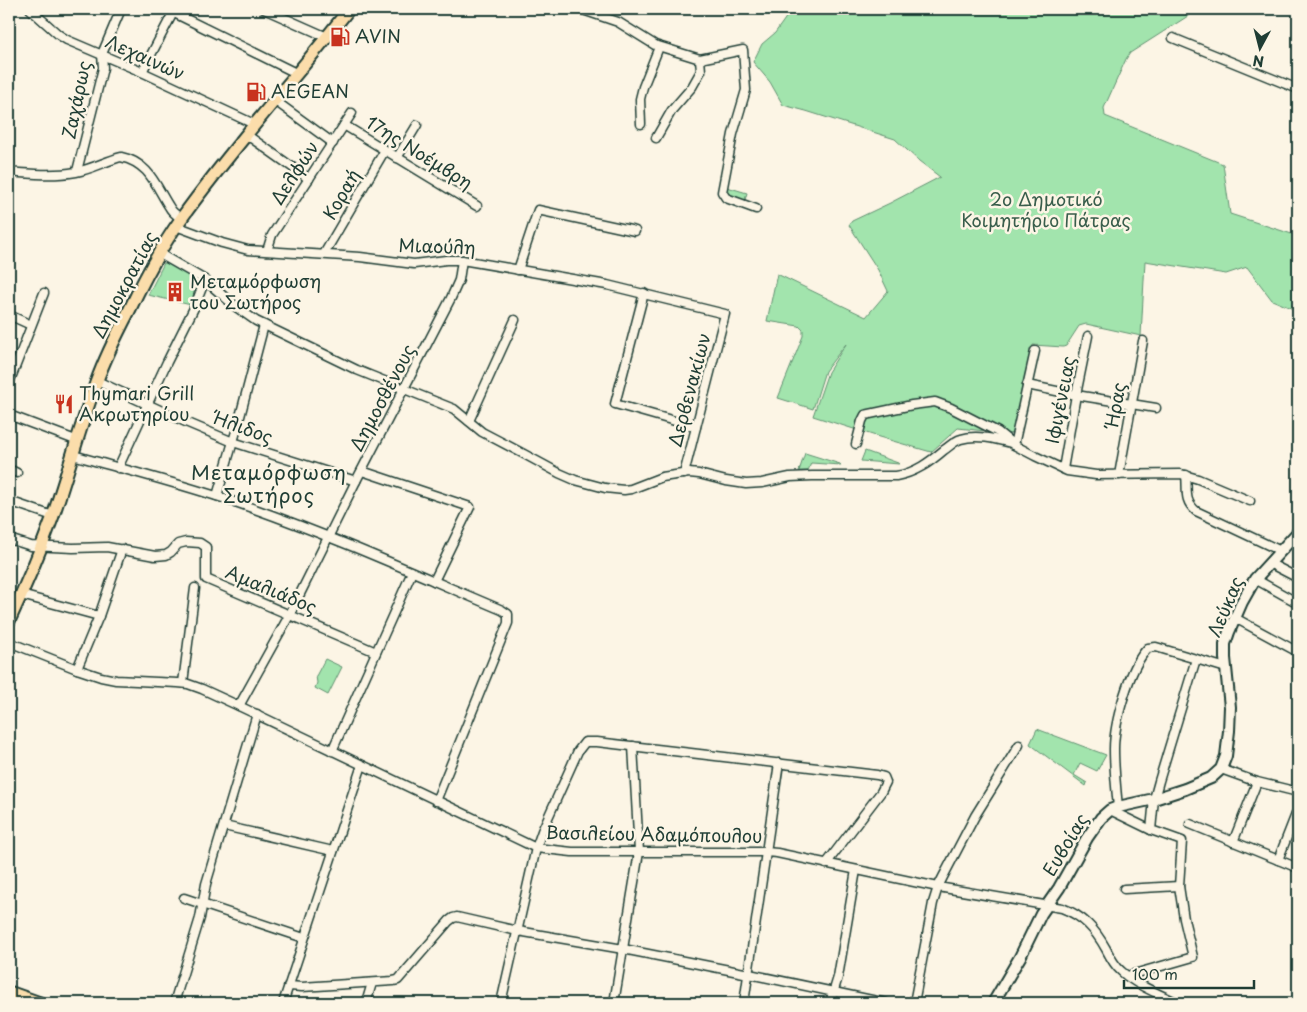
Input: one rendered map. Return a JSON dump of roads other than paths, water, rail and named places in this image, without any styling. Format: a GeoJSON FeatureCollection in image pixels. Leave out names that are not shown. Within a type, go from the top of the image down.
{"type":"FeatureCollection","features":[{"type":"Feature","properties":{"kind":"main road","name":"Δημοκρατίας"},"geometry":{"type":"LineString","coordinates":[[9,621],[12,608],[21,595],[53,516],[97,381],[129,310],[160,254],[178,223],[254,124],[349,9]]}},
{"type":"Feature","properties":{"kind":"main road","name":"Λεύκας"},"geometry":{"type":"LineString","coordinates":[[1221,769],[1226,756],[1229,731],[1230,707],[1226,668],[1226,644],[1229,632],[1255,579],[1298,532]]}},
{"type":"Feature","properties":{"kind":"main road"},"geometry":{"type":"LineString","coordinates":[[1114,809],[1185,789],[1211,778],[1221,769]]}},
{"type":"Feature","properties":{"kind":"main road","name":"Ευβοίας"},"geometry":{"type":"LineString","coordinates":[[993,1003],[1037,923],[1094,827],[1101,818],[1114,809]]}},
{"type":"Feature","properties":{"kind":"main road"},"geometry":{"type":"LineString","coordinates":[[9,992],[40,1003]]}},
{"type":"Feature","properties":{"kind":"street","name":"Λεχαινών"},"geometry":{"type":"LineString","coordinates":[[30,9],[67,40],[102,54],[254,124]]}},
{"type":"Feature","properties":{"kind":"street","name":"Ζαχάρως"},"geometry":{"type":"LineString","coordinates":[[77,172],[103,68],[102,54],[122,9]]}},
{"type":"Feature","properties":{"kind":"street"},"geometry":{"type":"LineString","coordinates":[[264,9],[327,37]]}},
{"type":"Feature","properties":{"kind":"street"},"geometry":{"type":"LineString","coordinates":[[580,9],[594,11],[618,22],[659,47],[700,59],[743,50],[746,90],[733,134],[722,192],[726,198],[756,209]]}},
{"type":"Feature","properties":{"kind":"street"},"geometry":{"type":"LineString","coordinates":[[142,72],[172,10],[296,73]]}},
{"type":"Feature","properties":{"kind":"street"},"geometry":{"type":"LineString","coordinates":[[1172,38],[1298,89]]}},
{"type":"Feature","properties":{"kind":"street"},"geometry":{"type":"LineString","coordinates":[[640,124],[640,99],[659,47]]}},
{"type":"Feature","properties":{"kind":"street"},"geometry":{"type":"LineString","coordinates":[[656,138],[672,110],[692,87],[701,71],[700,59]]}},
{"type":"Feature","properties":{"kind":"street"},"geometry":{"type":"LineString","coordinates":[[274,100],[333,143]]}},
{"type":"Feature","properties":{"kind":"street","name":"Δελφών"},"geometry":{"type":"LineString","coordinates":[[266,251],[272,236],[352,113]]}},
{"type":"Feature","properties":{"kind":"street"},"geometry":{"type":"LineString","coordinates":[[398,158],[417,124]]}},
{"type":"Feature","properties":{"kind":"street","name":"17ης Νοέμβρη"},"geometry":{"type":"LineString","coordinates":[[344,125],[477,206]]}},
{"type":"Feature","properties":{"kind":"street"},"geometry":{"type":"LineString","coordinates":[[247,135],[310,179]]}},
{"type":"Feature","properties":{"kind":"street","name":"Κοραή"},"geometry":{"type":"LineString","coordinates":[[324,254],[385,150]]}},
{"type":"Feature","properties":{"kind":"street"},"geometry":{"type":"LineString","coordinates":[[9,172],[34,174],[77,172],[121,157],[128,159],[149,173],[156,182],[178,223]]}},
{"type":"Feature","properties":{"kind":"street"},"geometry":{"type":"LineString","coordinates":[[518,270],[538,210],[635,231]]}},
{"type":"Feature","properties":{"kind":"street","name":"Μιαούλη"},"geometry":{"type":"LineString","coordinates":[[178,223],[237,248],[360,257],[414,264],[462,260],[607,284],[725,314]]}},
{"type":"Feature","properties":{"kind":"street"},"geometry":{"type":"LineString","coordinates":[[160,254],[205,280],[242,312],[264,325],[347,366],[454,409],[482,432],[559,473],[575,480],[605,488],[628,489],[662,477],[684,474],[699,474],[746,484],[762,483],[790,477],[896,476],[917,469],[960,439],[970,437],[981,438],[1013,444]]}},
{"type":"Feature","properties":{"kind":"street","name":"Δημοσθένους"},"geometry":{"type":"LineString","coordinates":[[239,706],[290,614],[356,481],[452,298],[459,280],[462,260]]}},
{"type":"Feature","properties":{"kind":"street"},"geometry":{"type":"LineString","coordinates":[[118,468],[198,299],[205,280]]}},
{"type":"Feature","properties":{"kind":"street"},"geometry":{"type":"LineString","coordinates":[[9,383],[44,293]]}},
{"type":"Feature","properties":{"kind":"street"},"geometry":{"type":"LineString","coordinates":[[644,293],[615,404],[696,427]]}},
{"type":"Feature","properties":{"kind":"street","name":"Δερβενακίων"},"geometry":{"type":"LineString","coordinates":[[684,474],[725,314]]}},
{"type":"Feature","properties":{"kind":"street"},"geometry":{"type":"LineString","coordinates":[[9,315],[31,325]]}},
{"type":"Feature","properties":{"kind":"street"},"geometry":{"type":"LineString","coordinates":[[469,421],[515,320]]}},
{"type":"Feature","properties":{"kind":"street"},"geometry":{"type":"LineString","coordinates":[[217,496],[264,325]]}},
{"type":"Feature","properties":{"kind":"street","name":"Ιφιγένειας"},"geometry":{"type":"LineString","coordinates":[[1063,469],[1088,336]]}},
{"type":"Feature","properties":{"kind":"street","name":"Ήρας"},"geometry":{"type":"LineString","coordinates":[[1119,475],[1143,340]]}},
{"type":"Feature","properties":{"kind":"street"},"geometry":{"type":"LineString","coordinates":[[1013,444],[1035,351]]}},
{"type":"Feature","properties":{"kind":"street","name":"Ήλιδος"},"geometry":{"type":"LineString","coordinates":[[97,381],[233,442],[356,481]]}},
{"type":"Feature","properties":{"kind":"street"},"geometry":{"type":"LineString","coordinates":[[1026,385],[1156,408]]}},
{"type":"Feature","properties":{"kind":"street"},"geometry":{"type":"LineString","coordinates":[[856,444],[865,415],[935,402],[998,432],[1013,444],[1063,469],[1084,474],[1186,475],[1250,501]]}},
{"type":"Feature","properties":{"kind":"street"},"geometry":{"type":"LineString","coordinates":[[9,416],[78,441]]}},
{"type":"Feature","properties":{"kind":"street"},"geometry":{"type":"LineString","coordinates":[[73,456],[217,496],[258,510],[328,536],[508,614],[508,622],[436,801]]}},
{"type":"Feature","properties":{"kind":"street"},"geometry":{"type":"LineString","coordinates":[[9,469],[17,472]]}},
{"type":"Feature","properties":{"kind":"street"},"geometry":{"type":"LineString","coordinates":[[362,471],[470,507],[434,581]]}},
{"type":"Feature","properties":{"kind":"street"},"geometry":{"type":"LineString","coordinates":[[1186,475],[1188,501],[1196,511],[1281,551]]}},
{"type":"Feature","properties":{"kind":"street"},"geometry":{"type":"LineString","coordinates":[[9,501],[53,516]]}},
{"type":"Feature","properties":{"kind":"street","name":"Αμαλιάδος"},"geometry":{"type":"LineString","coordinates":[[9,539],[26,545],[41,547],[107,547],[161,556],[170,552],[181,543],[200,543],[206,547],[206,578],[376,652]]}},
{"type":"Feature","properties":{"kind":"street"},"geometry":{"type":"LineString","coordinates":[[77,669],[99,616],[122,549]]}},
{"type":"Feature","properties":{"kind":"street"},"geometry":{"type":"LineString","coordinates":[[1269,562],[1298,578]]}},
{"type":"Feature","properties":{"kind":"street"},"geometry":{"type":"LineString","coordinates":[[332,751],[412,572]]}},
{"type":"Feature","properties":{"kind":"street"},"geometry":{"type":"LineString","coordinates":[[1255,579],[1298,603]]}},
{"type":"Feature","properties":{"kind":"street"},"geometry":{"type":"LineString","coordinates":[[183,683],[195,588]]}},
{"type":"Feature","properties":{"kind":"street"},"geometry":{"type":"LineString","coordinates":[[21,595],[99,616]]}},
{"type":"Feature","properties":{"kind":"street"},"geometry":{"type":"LineString","coordinates":[[1235,618],[1298,652]]}},
{"type":"Feature","properties":{"kind":"street","name":"Βασιλείου Αδαμόπουλου"},"geometry":{"type":"LineString","coordinates":[[9,642],[110,680],[183,683],[202,689],[536,848],[565,851],[766,852],[938,887],[1068,910],[1081,917],[1091,927],[1114,964],[1126,976],[1178,1003]]}},
{"type":"Feature","properties":{"kind":"street"},"geometry":{"type":"LineString","coordinates":[[1126,976],[1193,957],[1179,886],[1182,841],[1150,830],[1114,809],[1115,737],[1120,710],[1127,688],[1137,663],[1148,648],[1156,647],[1226,668]]}},
{"type":"Feature","properties":{"kind":"street"},"geometry":{"type":"LineString","coordinates":[[1150,830],[1154,799],[1163,764],[1196,659]]}},
{"type":"Feature","properties":{"kind":"street"},"geometry":{"type":"LineString","coordinates":[[174,1003],[200,918],[206,884],[257,714]]}},
{"type":"Feature","properties":{"kind":"street"},"geometry":{"type":"LineString","coordinates":[[501,1003],[536,848],[578,751],[585,742],[779,763],[884,777],[886,779],[886,786],[826,864]]}},
{"type":"Feature","properties":{"kind":"street"},"geometry":{"type":"LineString","coordinates":[[914,1003],[933,903],[938,887],[975,816],[1019,745]]}},
{"type":"Feature","properties":{"kind":"street"},"geometry":{"type":"LineString","coordinates":[[614,1003],[639,852],[633,746]]}},
{"type":"Feature","properties":{"kind":"street"},"geometry":{"type":"LineString","coordinates":[[744,1003],[779,763]]}},
{"type":"Feature","properties":{"kind":"street"},"geometry":{"type":"LineString","coordinates":[[283,1003],[362,765]]}},
{"type":"Feature","properties":{"kind":"street"},"geometry":{"type":"LineString","coordinates":[[1221,769],[1257,782],[1298,792]]}},
{"type":"Feature","properties":{"kind":"street"},"geometry":{"type":"LineString","coordinates":[[1233,842],[1257,782]]}},
{"type":"Feature","properties":{"kind":"street"},"geometry":{"type":"LineString","coordinates":[[1278,860],[1298,809]]}},
{"type":"Feature","properties":{"kind":"street"},"geometry":{"type":"LineString","coordinates":[[1190,824],[1298,868]]}},
{"type":"Feature","properties":{"kind":"street"},"geometry":{"type":"LineString","coordinates":[[224,826],[333,852]]}},
{"type":"Feature","properties":{"kind":"street"},"geometry":{"type":"LineString","coordinates":[[830,1003],[838,977],[856,870]]}},
{"type":"Feature","properties":{"kind":"street"},"geometry":{"type":"LineString","coordinates":[[1124,889],[1179,886]]}},
{"type":"Feature","properties":{"kind":"street"},"geometry":{"type":"LineString","coordinates":[[184,898],[304,938]]}},
{"type":"Feature","properties":{"kind":"street"},"geometry":{"type":"LineString","coordinates":[[288,986],[302,987],[393,981],[399,979],[449,921],[453,918],[461,918],[518,931],[623,949],[886,1003]]}},
{"type":"Feature","properties":{"kind":"street"},"geometry":{"type":"LineString","coordinates":[[366,1003],[372,982]]}},
{"type":"Feature","properties":{"kind":"place","name":"AVIN"},"geometry":{"type":"Point","coordinates":[340,37]}},
{"type":"Feature","properties":{"kind":"place","name":"AEGEAN"},"geometry":{"type":"Point","coordinates":[256,92]}},
{"type":"Feature","properties":{"kind":"place","name":"Μεταμόρφωση του Σωτήρος"},"geometry":{"type":"Point","coordinates":[175,292]}},
{"type":"Feature","properties":{"kind":"place","name":"Thymari Grill Ακρωτηρίου"},"geometry":{"type":"Point","coordinates":[64,404]}},
{"type":"Feature","properties":{"kind":"district","name":"Μεταμόρφωση Σωτήρος"},"geometry":{"type":"Point","coordinates":[269,484]}},
{"type":"Feature","properties":{"kind":"park label","name":"2o Δημοτικό Κοιμητήριο Πάτρας"},"geometry":{"type":"Point","coordinates":[1046,210]}}]}
